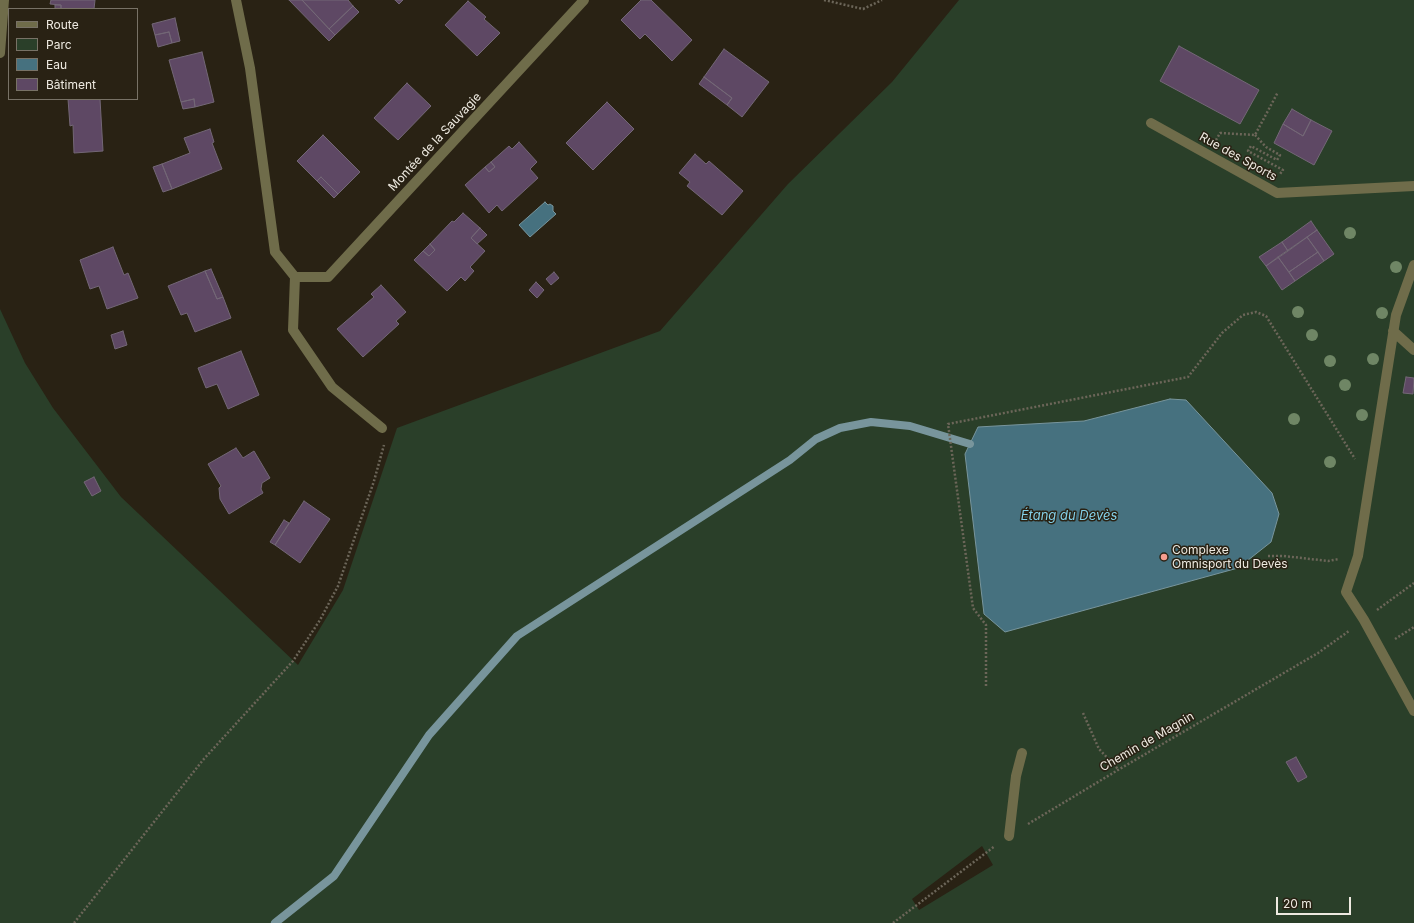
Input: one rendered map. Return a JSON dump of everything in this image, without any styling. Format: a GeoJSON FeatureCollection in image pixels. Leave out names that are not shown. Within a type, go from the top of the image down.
{"type":"FeatureCollection","features":[{"type":"Feature","properties":{"kind":"street"},"geometry":{"type":"LineString","coordinates":[[0,53],[4,0]]}},
{"type":"Feature","properties":{"kind":"street"},"geometry":{"type":"LineString","coordinates":[[236,0],[250,68],[275,252],[295,277],[293,330],[332,387],[382,428]]}},
{"type":"Feature","properties":{"kind":"street","name":"Montée de la Sauvagie"},"geometry":{"type":"LineString","coordinates":[[295,277],[328,277],[584,0]]}},
{"type":"Feature","properties":{"kind":"street","name":"Rue des Sports"},"geometry":{"type":"LineString","coordinates":[[1151,123],[1277,193],[1414,186]]}},
{"type":"Feature","properties":{"kind":"street"},"geometry":{"type":"LineString","coordinates":[[1414,265],[1396,315],[1358,556],[1346,592],[1364,620],[1414,712]]}},
{"type":"Feature","properties":{"kind":"street"},"geometry":{"type":"LineString","coordinates":[[1393,331],[1414,350]]}},
{"type":"Feature","properties":{"kind":"street"},"geometry":{"type":"LineString","coordinates":[[1009,836],[1016,776],[1022,753]]}},
{"type":"Feature","properties":{"kind":"path"},"geometry":{"type":"LineString","coordinates":[[824,0],[863,9],[882,0]]}},
{"type":"Feature","properties":{"kind":"path"},"geometry":{"type":"LineString","coordinates":[[1255,135],[1278,92]]}},
{"type":"Feature","properties":{"kind":"path"},"geometry":{"type":"LineString","coordinates":[[1228,134],[1255,135],[1266,147],[1280,155],[1277,160],[1251,146],[1248,151],[1283,170],[1281,175],[1274,171]]}},
{"type":"Feature","properties":{"kind":"path"},"geometry":{"type":"LineString","coordinates":[[1216,139],[1223,142]]}},
{"type":"Feature","properties":{"kind":"path"},"geometry":{"type":"LineString","coordinates":[[986,686],[986,624],[973,608],[948,424],[1188,377],[1222,333],[1242,315],[1256,312],[1266,316],[1360,467],[1371,469]]}},
{"type":"Feature","properties":{"kind":"path"},"geometry":{"type":"LineString","coordinates":[[74,923],[203,760],[293,662],[320,620],[338,586],[374,481],[384,447],[382,428]]}},
{"type":"Feature","properties":{"kind":"path"},"geometry":{"type":"LineString","coordinates":[[1268,556],[1284,556],[1328,561]]}},
{"type":"Feature","properties":{"kind":"path","name":"Chemin de Magnin"},"geometry":{"type":"LineString","coordinates":[[893,923],[1009,836],[1118,770],[1318,653],[1414,583]]}},
{"type":"Feature","properties":{"kind":"path"},"geometry":{"type":"LineString","coordinates":[[1401,634],[1414,627]]}},
{"type":"Feature","properties":{"kind":"path"},"geometry":{"type":"LineString","coordinates":[[1083,713],[1099,750],[1118,770]]}},
{"type":"Feature","properties":{"kind":"green space"},"geometry":{"type":"Polygon","coordinates":[[[959,0],[1414,0],[1414,923],[0,923],[0,309],[25,363],[53,408],[121,497],[298,665],[343,590],[397,428],[660,331],[788,184],[892,82],[959,0]],[[982,846],[912,899],[919,910],[993,865],[982,846]]]}},
{"type":"Feature","properties":{"kind":"water"},"geometry":{"type":"Polygon","coordinates":[[[545,202],[548,205],[550,204],[553,206],[553,211],[556,214],[530,237],[519,225],[545,202]]]}},
{"type":"Feature","properties":{"kind":"water","name":"Étang du Devès"},"geometry":{"type":"Polygon","coordinates":[[[1170,399],[1186,400],[1272,493],[1279,514],[1271,542],[1238,568],[1005,632],[984,614],[965,454],[978,427],[1084,421],[1170,399]]]}},
{"type":"Feature","properties":{"kind":"building"},"geometry":{"type":"Polygon","coordinates":[[[51,0],[95,0],[94,8],[61,8],[61,5],[50,4],[51,0]]]}},
{"type":"Feature","properties":{"kind":"building"},"geometry":{"type":"Polygon","coordinates":[[[289,0],[302,0],[335,35],[329,41],[289,0]]]}},
{"type":"Feature","properties":{"kind":"building"},"geometry":{"type":"Polygon","coordinates":[[[302,0],[348,0],[353,6],[329,29],[302,0]]]}},
{"type":"Feature","properties":{"kind":"building"},"geometry":{"type":"Polygon","coordinates":[[[395,0],[403,0],[399,4],[395,0]]]}},
{"type":"Feature","properties":{"kind":"building"},"geometry":{"type":"Polygon","coordinates":[[[641,0],[651,0],[692,40],[672,61],[645,34],[640,39],[621,20],[641,0]]]}},
{"type":"Feature","properties":{"kind":"building"},"geometry":{"type":"Polygon","coordinates":[[[468,1],[486,17],[484,19],[500,33],[477,56],[445,25],[468,1]]]}},
{"type":"Feature","properties":{"kind":"building"},"geometry":{"type":"Polygon","coordinates":[[[55,5],[61,5],[61,8],[55,8],[55,5]]]}},
{"type":"Feature","properties":{"kind":"building"},"geometry":{"type":"Polygon","coordinates":[[[353,6],[359,12],[335,35],[329,29],[353,6]]]}},
{"type":"Feature","properties":{"kind":"building"},"geometry":{"type":"Polygon","coordinates":[[[175,18],[180,41],[172,43],[169,32],[155,35],[152,24],[175,18]]]}},
{"type":"Feature","properties":{"kind":"building"},"geometry":{"type":"Polygon","coordinates":[[[169,32],[172,43],[158,47],[155,35],[169,32]]]}},
{"type":"Feature","properties":{"kind":"building"},"geometry":{"type":"Polygon","coordinates":[[[1179,46],[1259,90],[1240,124],[1160,81],[1179,46]]]}},
{"type":"Feature","properties":{"kind":"building"},"geometry":{"type":"Polygon","coordinates":[[[724,49],[769,82],[742,117],[727,105],[732,98],[704,77],[724,49]]]}},
{"type":"Feature","properties":{"kind":"building"},"geometry":{"type":"Polygon","coordinates":[[[202,52],[214,102],[195,107],[194,99],[181,102],[169,60],[202,52]]]}},
{"type":"Feature","properties":{"kind":"building"},"geometry":{"type":"Polygon","coordinates":[[[704,77],[732,98],[727,105],[699,84],[704,77]]]}},
{"type":"Feature","properties":{"kind":"building"},"geometry":{"type":"Polygon","coordinates":[[[407,83],[431,106],[398,140],[374,118],[407,83]]]}},
{"type":"Feature","properties":{"kind":"building"},"geometry":{"type":"Polygon","coordinates":[[[194,99],[195,107],[183,109],[181,102],[194,99]]]}},
{"type":"Feature","properties":{"kind":"building"},"geometry":{"type":"Polygon","coordinates":[[[68,100],[100,100],[103,151],[74,153],[73,125],[70,126],[68,100]]]}},
{"type":"Feature","properties":{"kind":"building"},"geometry":{"type":"Polygon","coordinates":[[[607,102],[634,129],[593,170],[566,143],[607,102]]]}},
{"type":"Feature","properties":{"kind":"building"},"geometry":{"type":"Polygon","coordinates":[[[1292,109],[1311,120],[1303,136],[1283,124],[1292,109]]]}},
{"type":"Feature","properties":{"kind":"building"},"geometry":{"type":"Polygon","coordinates":[[[1311,120],[1332,131],[1314,165],[1274,143],[1283,124],[1303,136],[1311,120]]]}},
{"type":"Feature","properties":{"kind":"building"},"geometry":{"type":"Polygon","coordinates":[[[210,129],[214,142],[212,143],[222,169],[172,189],[162,164],[190,153],[184,138],[210,129]]]}},
{"type":"Feature","properties":{"kind":"building"},"geometry":{"type":"Polygon","coordinates":[[[323,135],[360,172],[338,194],[321,177],[317,181],[297,161],[323,135]]]}},
{"type":"Feature","properties":{"kind":"building"},"geometry":{"type":"Polygon","coordinates":[[[519,142],[537,162],[530,169],[538,178],[502,211],[497,205],[489,213],[465,185],[485,167],[489,172],[495,167],[491,162],[509,146],[512,149],[519,142]]]}},
{"type":"Feature","properties":{"kind":"building"},"geometry":{"type":"Polygon","coordinates":[[[695,154],[706,164],[709,161],[743,191],[722,215],[687,186],[690,182],[679,173],[695,154]]]}},
{"type":"Feature","properties":{"kind":"building"},"geometry":{"type":"Polygon","coordinates":[[[491,162],[495,167],[489,172],[485,167],[491,162]]]}},
{"type":"Feature","properties":{"kind":"building"},"geometry":{"type":"Polygon","coordinates":[[[162,164],[172,189],[163,192],[153,167],[162,164]]]}},
{"type":"Feature","properties":{"kind":"building"},"geometry":{"type":"Polygon","coordinates":[[[321,177],[338,194],[334,198],[317,181],[321,177]]]}},
{"type":"Feature","properties":{"kind":"building"},"geometry":{"type":"Polygon","coordinates":[[[463,213],[480,228],[471,238],[485,251],[470,267],[474,271],[465,281],[461,277],[447,291],[414,260],[423,251],[429,256],[435,250],[430,244],[452,221],[454,222],[463,213]]]}},
{"type":"Feature","properties":{"kind":"building"},"geometry":{"type":"Polygon","coordinates":[[[1311,221],[1317,230],[1288,251],[1282,242],[1311,221]]]}},
{"type":"Feature","properties":{"kind":"building"},"geometry":{"type":"Polygon","coordinates":[[[480,228],[487,235],[477,244],[471,238],[480,228]]]}},
{"type":"Feature","properties":{"kind":"building"},"geometry":{"type":"Polygon","coordinates":[[[1317,230],[1334,254],[1324,261],[1307,237],[1317,230]]]}},
{"type":"Feature","properties":{"kind":"building"},"geometry":{"type":"Polygon","coordinates":[[[1307,237],[1318,252],[1289,272],[1278,257],[1307,237]]]}},
{"type":"Feature","properties":{"kind":"building"},"geometry":{"type":"Polygon","coordinates":[[[1282,242],[1288,251],[1266,266],[1259,257],[1282,242]]]}},
{"type":"Feature","properties":{"kind":"building"},"geometry":{"type":"Polygon","coordinates":[[[430,244],[435,250],[429,256],[423,251],[430,244]]]}},
{"type":"Feature","properties":{"kind":"building"},"geometry":{"type":"Polygon","coordinates":[[[113,247],[124,275],[128,273],[138,298],[107,309],[99,286],[90,289],[80,260],[113,247]]]}},
{"type":"Feature","properties":{"kind":"building"},"geometry":{"type":"Polygon","coordinates":[[[1318,252],[1324,261],[1295,281],[1289,272],[1318,252]]]}},
{"type":"Feature","properties":{"kind":"building"},"geometry":{"type":"Polygon","coordinates":[[[1278,257],[1295,281],[1282,290],[1266,266],[1278,257]]]}},
{"type":"Feature","properties":{"kind":"building"},"geometry":{"type":"Polygon","coordinates":[[[211,269],[223,297],[217,299],[205,271],[211,269]]]}},
{"type":"Feature","properties":{"kind":"building"},"geometry":{"type":"Polygon","coordinates":[[[205,271],[217,299],[223,297],[231,318],[195,332],[187,313],[181,315],[168,286],[205,271]]]}},
{"type":"Feature","properties":{"kind":"building"},"geometry":{"type":"Polygon","coordinates":[[[554,272],[559,278],[551,285],[546,279],[554,272]]]}},
{"type":"Feature","properties":{"kind":"building"},"geometry":{"type":"Polygon","coordinates":[[[536,282],[544,290],[537,298],[529,290],[536,282]]]}},
{"type":"Feature","properties":{"kind":"building"},"geometry":{"type":"Polygon","coordinates":[[[381,285],[406,312],[396,321],[399,324],[363,357],[337,329],[374,297],[371,294],[381,285]]]}},
{"type":"Feature","properties":{"kind":"building"},"geometry":{"type":"Polygon","coordinates":[[[123,331],[127,345],[115,349],[111,335],[123,331]]]}},
{"type":"Feature","properties":{"kind":"building"},"geometry":{"type":"Polygon","coordinates":[[[241,351],[259,395],[228,409],[217,384],[206,388],[198,368],[241,351]]]}},
{"type":"Feature","properties":{"kind":"building"},"geometry":{"type":"Polygon","coordinates":[[[1406,377],[1414,378],[1413,394],[1403,393],[1406,377]]]}},
{"type":"Feature","properties":{"kind":"building"},"geometry":{"type":"Polygon","coordinates":[[[236,448],[243,458],[254,451],[270,478],[262,483],[261,489],[263,493],[229,514],[220,499],[219,488],[221,486],[208,464],[236,448]]]}},
{"type":"Feature","properties":{"kind":"building"},"geometry":{"type":"Polygon","coordinates":[[[94,477],[101,491],[92,496],[84,482],[94,477]]]}},
{"type":"Feature","properties":{"kind":"building"},"geometry":{"type":"Polygon","coordinates":[[[304,501],[330,519],[300,563],[275,545],[304,501]]]}},
{"type":"Feature","properties":{"kind":"building"},"geometry":{"type":"Polygon","coordinates":[[[284,520],[289,523],[275,545],[270,542],[284,520]]]}},
{"type":"Feature","properties":{"kind":"building"},"geometry":{"type":"Polygon","coordinates":[[[1296,757],[1307,777],[1298,782],[1286,762],[1296,757]]]}},
{"type":"Feature","properties":{"kind":"waterway"},"geometry":{"type":"LineString","coordinates":[[275,923],[334,876],[429,735],[517,636],[790,460],[816,439],[840,428],[871,422],[910,426],[970,444]]}},
{"type":"Feature","properties":{"kind":"place","name":"Complexe Omnisport du Devès"},"geometry":{"type":"Point","coordinates":[1164,557]}}]}
